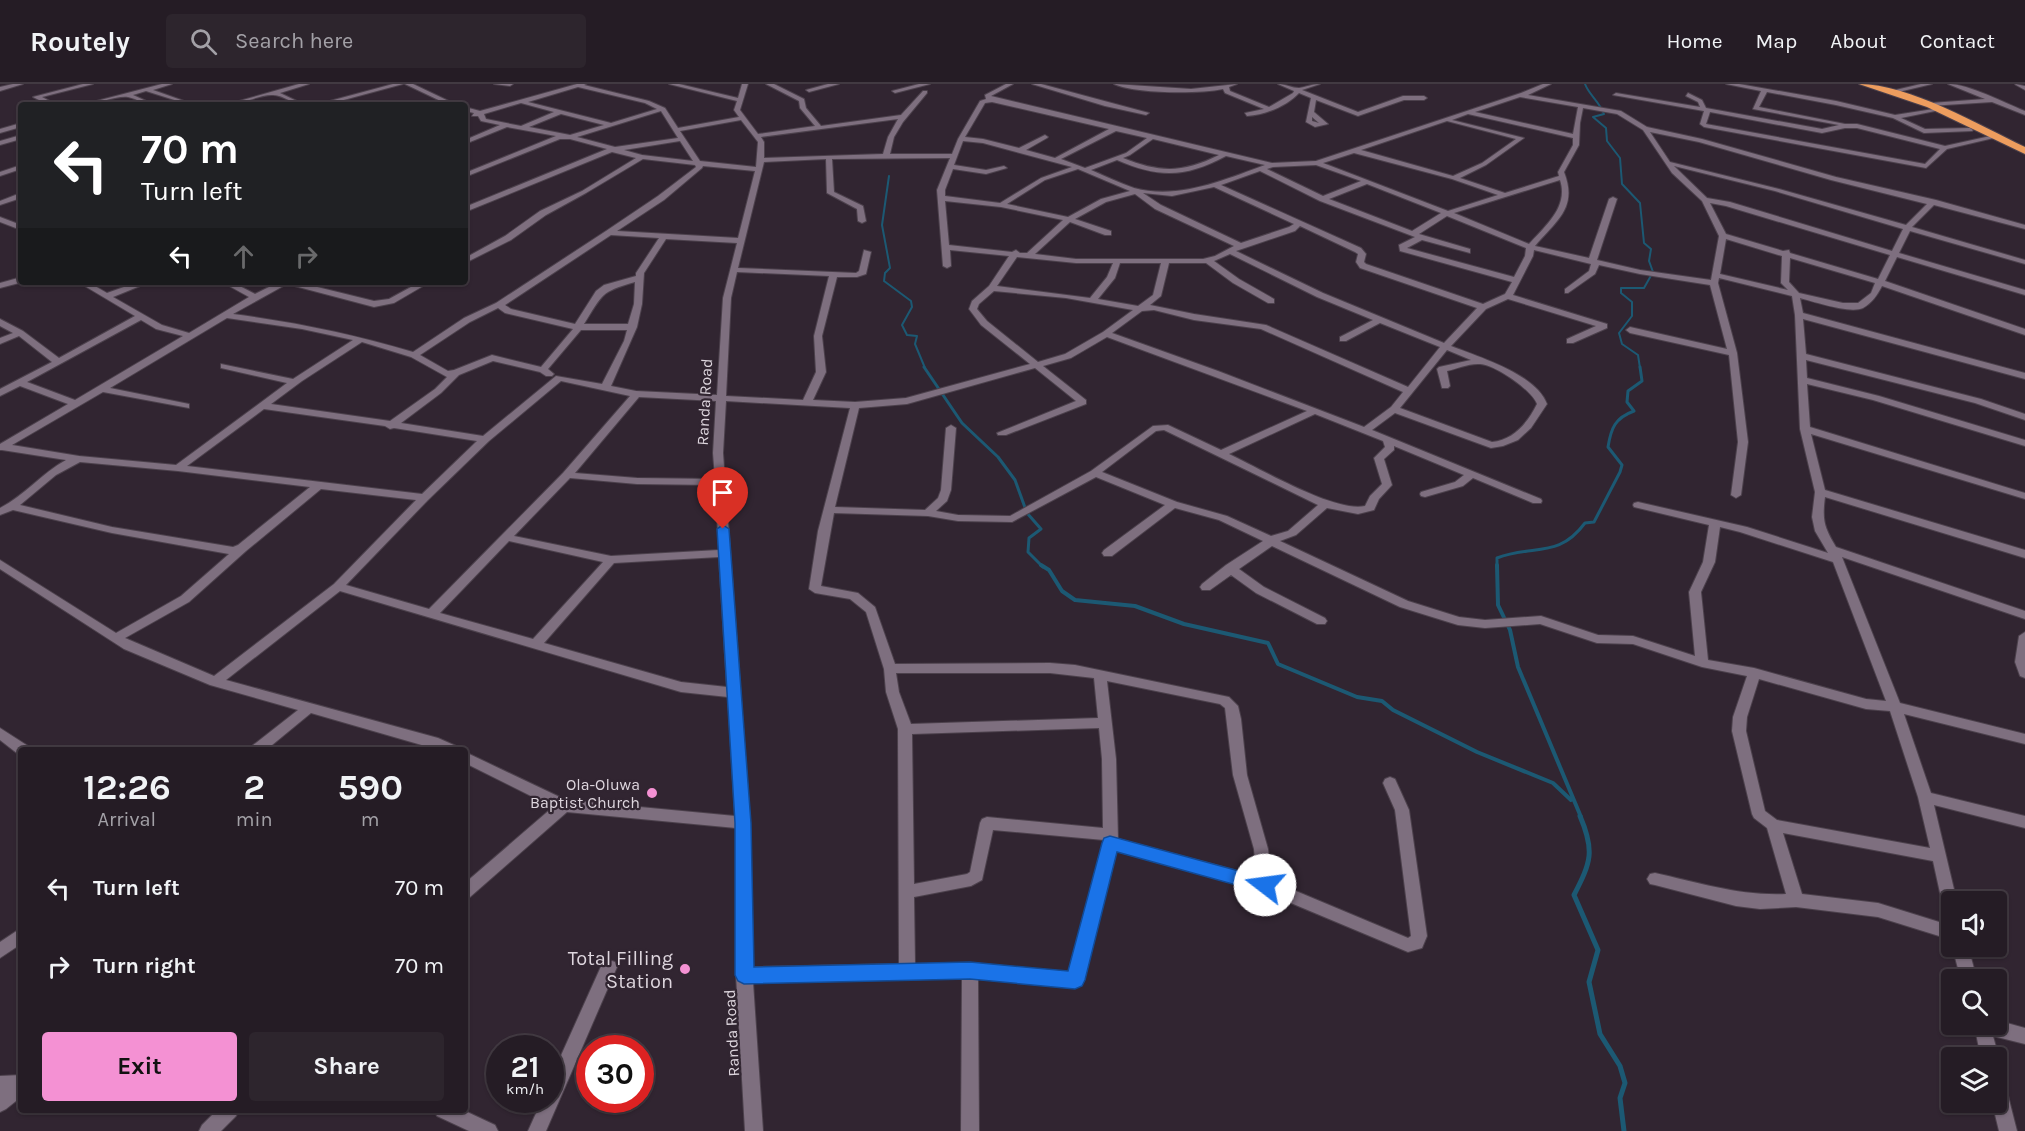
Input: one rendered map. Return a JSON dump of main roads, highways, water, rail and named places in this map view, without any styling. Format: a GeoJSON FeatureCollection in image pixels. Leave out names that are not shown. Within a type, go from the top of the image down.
{"type":"FeatureCollection","features":[{"type":"Feature","properties":{"kind":"highway"},"geometry":{"type":"LineString","coordinates":[[1863,84],[1934,107],[2025,151]]}},
{"type":"Feature","properties":{"kind":"waterway"},"geometry":{"type":"LineString","coordinates":[[1585,84],[1604,114],[1593,117],[1606,128],[1607,141],[1620,158],[1622,184],[1640,203],[1644,243],[1651,249],[1649,261],[1653,272],[1644,288],[1621,288],[1621,293],[1632,302],[1632,316],[1619,333],[1622,344],[1638,355],[1640,368]]}},
{"type":"Feature","properties":{"kind":"waterway"},"geometry":{"type":"LineString","coordinates":[[889,176],[882,225],[890,268],[885,273],[884,281],[911,301],[912,307],[902,325],[907,335],[917,336],[915,344],[925,368]]}},
{"type":"Feature","properties":{"kind":"waterway"},"geometry":{"type":"LineString","coordinates":[[924,367],[962,423],[998,457],[1015,480],[1027,513],[1041,529],[1029,538],[1028,552],[1041,565]]}},
{"type":"Feature","properties":{"kind":"waterway"},"geometry":{"type":"LineString","coordinates":[[1497,565],[1497,558],[1545,549],[1565,542],[1585,523],[1594,522],[1620,472],[1622,465],[1608,447],[1609,440],[1618,420],[1634,411],[1627,402],[1628,391],[1642,381],[1640,367]]}},
{"type":"Feature","properties":{"kind":"waterway"},"geometry":{"type":"LineString","coordinates":[[1041,565],[1049,570],[1062,591],[1075,600],[1135,606],[1184,624],[1268,643],[1278,664],[1357,697],[1382,701],[1393,710],[1477,752],[1553,783],[1571,800]]}},
{"type":"Feature","properties":{"kind":"waterway"},"geometry":{"type":"LineString","coordinates":[[1497,565],[1498,605],[1510,630],[1518,667],[1581,817]]}},
{"type":"Feature","properties":{"kind":"waterway"},"geometry":{"type":"LineString","coordinates":[[1580,816],[1588,838],[1589,856],[1574,895],[1598,950],[1589,982],[1600,1034],[1620,1066],[1625,1083],[1620,1098],[1624,1131]]}},
{"type":"Feature","properties":{"kind":"place","name":"Ola-Oluwa Baptist Church"},"geometry":{"type":"Point","coordinates":[652,793]}},
{"type":"Feature","properties":{"kind":"place","name":"Total Filling Station"},"geometry":{"type":"Point","coordinates":[685,969]}}]}
